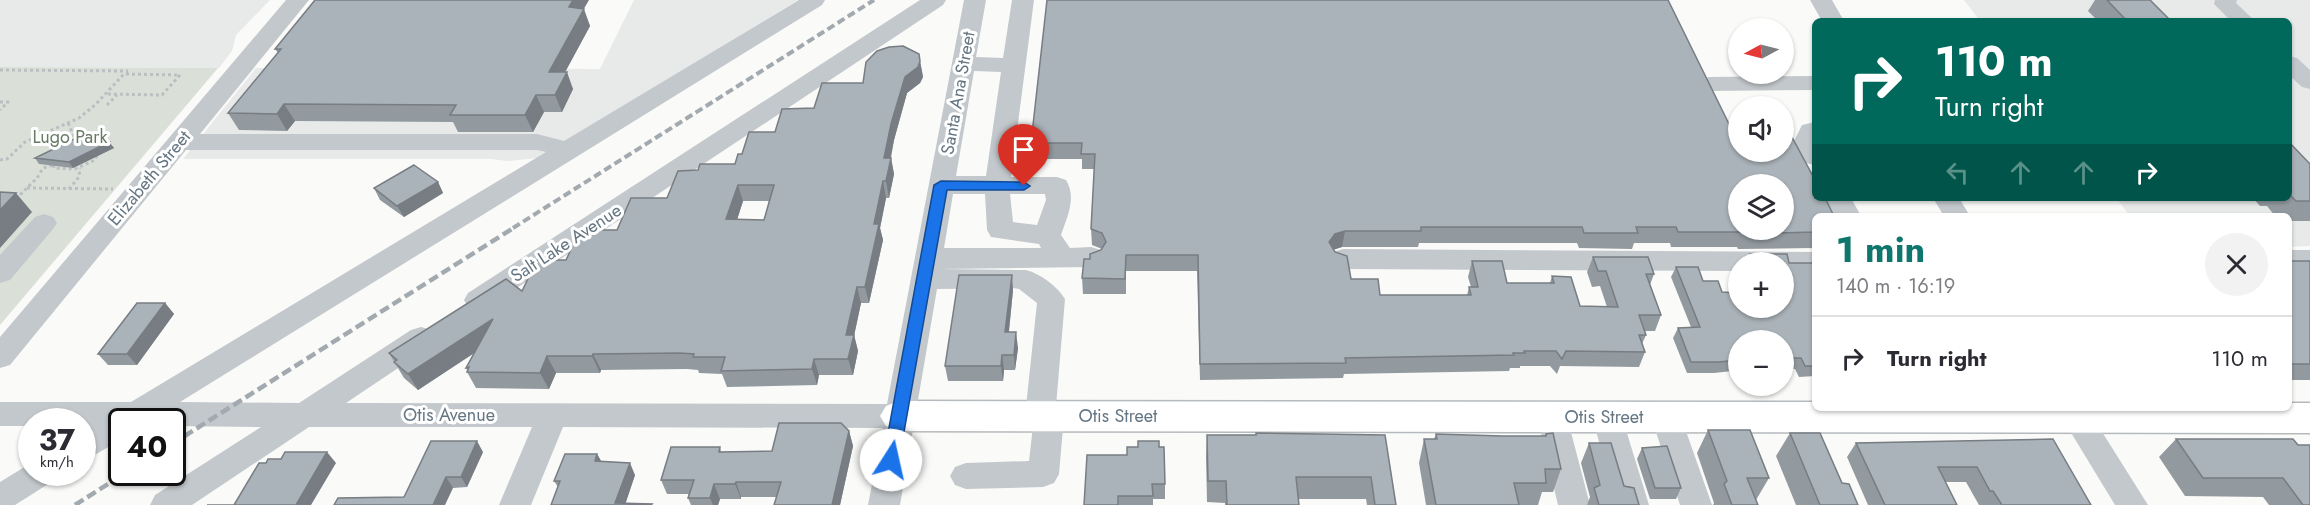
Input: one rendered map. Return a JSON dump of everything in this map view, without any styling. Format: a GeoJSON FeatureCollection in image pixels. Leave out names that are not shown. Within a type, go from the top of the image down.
{"type":"FeatureCollection","features":[{"type":"Feature","properties":{"kind":"main road","name":"Otis Street"},"geometry":{"type":"LineString","coordinates":[[899,416],[1666,417],[1812,431],[2074,413],[2310,418]]}},
{"type":"Feature","properties":{"kind":"street","name":"Elizabeth Street"},"geometry":{"type":"LineString","coordinates":[[0,357],[298,0]]}},
{"type":"Feature","properties":{"kind":"street"},"geometry":{"type":"LineString","coordinates":[[145,408],[814,0]]}},
{"type":"Feature","properties":{"kind":"street","name":"Salt Lake Avenue"},"geometry":{"type":"LineString","coordinates":[[166,505],[935,0]]}},
{"type":"Feature","properties":{"kind":"street","name":"Santa Ana Street"},"geometry":{"type":"LineString","coordinates":[[884,505],[975,0]]}},
{"type":"Feature","properties":{"kind":"street"},"geometry":{"type":"LineString","coordinates":[[1023,0],[997,185],[1000,230],[1091,257]]}},
{"type":"Feature","properties":{"kind":"street"},"geometry":{"type":"LineString","coordinates":[[1821,0],[1831,18]]}},
{"type":"Feature","properties":{"kind":"street"},"geometry":{"type":"LineString","coordinates":[[2226,0],[2225,4],[2241,18]]}},
{"type":"Feature","properties":{"kind":"street"},"geometry":{"type":"LineString","coordinates":[[963,64],[1014,65]]}},
{"type":"Feature","properties":{"kind":"street"},"geometry":{"type":"LineString","coordinates":[[2292,66],[2310,82]]}},
{"type":"Feature","properties":{"kind":"street"},"geometry":{"type":"LineString","coordinates":[[1709,84],[1812,83]]}},
{"type":"Feature","properties":{"kind":"street"},"geometry":{"type":"LineString","coordinates":[[1812,131],[1806,141],[1812,152]]}},
{"type":"Feature","properties":{"kind":"street"},"geometry":{"type":"LineString","coordinates":[[180,142],[537,142],[552,145],[566,152]]}},
{"type":"Feature","properties":{"kind":"street"},"geometry":{"type":"LineString","coordinates":[[941,185],[1057,186],[1059,200],[1055,247]]}},
{"type":"Feature","properties":{"kind":"street"},"geometry":{"type":"LineString","coordinates":[[0,273],[44,224]]}},
{"type":"Feature","properties":{"kind":"street"},"geometry":{"type":"LineString","coordinates":[[926,269],[1055,247]]}},
{"type":"Feature","properties":{"kind":"street"},"geometry":{"type":"LineString","coordinates":[[1343,259],[1812,262]]}},
{"type":"Feature","properties":{"kind":"street"},"geometry":{"type":"LineString","coordinates":[[2292,260],[2310,260]]}},
{"type":"Feature","properties":{"kind":"street"},"geometry":{"type":"LineString","coordinates":[[926,269],[1026,280],[1051,299],[1043,474],[966,476]]}},
{"type":"Feature","properties":{"kind":"street"},"geometry":{"type":"LineString","coordinates":[[2074,413],[2132,505]]}},
{"type":"Feature","properties":{"kind":"street","name":"Otis Avenue"},"geometry":{"type":"LineString","coordinates":[[0,414],[108,418]]}},
{"type":"Feature","properties":{"kind":"street","name":"Otis Avenue"},"geometry":{"type":"LineString","coordinates":[[186,417],[303,414],[899,416]]}},
{"type":"Feature","properties":{"kind":"street"},"geometry":{"type":"LineString","coordinates":[[515,505],[553,415]]}},
{"type":"Feature","properties":{"kind":"street"},"geometry":{"type":"LineString","coordinates":[[1552,417],[1574,505]]}},
{"type":"Feature","properties":{"kind":"street"},"geometry":{"type":"LineString","coordinates":[[1607,417],[1633,505]]}},
{"type":"Feature","properties":{"kind":"street"},"geometry":{"type":"LineString","coordinates":[[1666,417],[1696,505]]}},
{"type":"Feature","properties":{"kind":"street"},"geometry":{"type":"LineString","coordinates":[[0,498],[19,486]]}},
{"type":"Feature","properties":{"kind":"path"},"geometry":{"type":"LineString","coordinates":[[0,70],[128,71],[90,110],[68,123],[29,139],[7,159],[0,160]]}},
{"type":"Feature","properties":{"kind":"path"},"geometry":{"type":"LineString","coordinates":[[105,94],[162,95],[180,75],[124,74]]}},
{"type":"Feature","properties":{"kind":"path"},"geometry":{"type":"LineString","coordinates":[[107,105],[117,94]]}},
{"type":"Feature","properties":{"kind":"path"},"geometry":{"type":"LineString","coordinates":[[0,102],[8,102],[0,110]]}},
{"type":"Feature","properties":{"kind":"path"},"geometry":{"type":"LineString","coordinates":[[68,123],[78,145]]}},
{"type":"Feature","properties":{"kind":"path"},"geometry":{"type":"LineString","coordinates":[[9,199],[17,199],[43,168],[53,165],[57,156],[78,145],[98,145],[101,151],[94,160],[80,168],[64,171],[54,168],[53,165]]}},
{"type":"Feature","properties":{"kind":"path"},"geometry":{"type":"LineString","coordinates":[[69,189],[79,177],[80,168]]}},
{"type":"Feature","properties":{"kind":"path"},"geometry":{"type":"LineString","coordinates":[[27,188],[120,189]]}},
{"type":"Feature","properties":{"kind":"shaded area"},"geometry":{"type":"Polygon","coordinates":[[[0,0],[270,0],[236,35],[232,51],[219,68],[0,67],[0,0]]]}},
{"type":"Feature","properties":{"kind":"shaded area"},"geometry":{"type":"Polygon","coordinates":[[[634,0],[798,0],[539,158],[507,161],[491,159],[183,159],[256,68],[600,69],[634,0]]]}},
{"type":"Feature","properties":{"kind":"shaded area"},"geometry":{"type":"Polygon","coordinates":[[[1964,0],[2310,0],[2310,246],[2292,247],[2292,213],[2128,213],[2118,201],[2292,201],[2292,18],[1978,18],[1964,0]]]}},
{"type":"Feature","properties":{"kind":"green space","name":"Lugo Park"},"geometry":{"type":"Polygon","coordinates":[[[0,67],[218,68],[0,325],[0,67]]]}},
{"type":"Feature","properties":{"kind":"building"},"geometry":{"type":"Polygon","coordinates":[[[315,0],[573,0],[569,7],[584,9],[549,72],[567,72],[555,95],[536,95],[525,115],[450,115],[456,105],[284,104],[277,114],[228,113],[281,49],[275,49],[315,0]]]}},
{"type":"Feature","properties":{"kind":"building"},"geometry":{"type":"Polygon","coordinates":[[[1047,0],[1668,0],[1728,122],[1728,162],[1794,162],[1794,141],[1812,174],[1812,201],[1826,201],[1832,213],[1812,213],[1812,232],[1794,233],[1794,174],[1728,174],[1728,232],[1678,232],[1676,227],[1636,227],[1638,233],[1584,233],[1582,227],[1421,227],[1421,231],[1345,231],[1335,234],[1329,242],[1335,252],[1347,256],[1351,279],[1378,279],[1380,295],[1471,295],[1469,287],[1478,287],[1472,261],[1502,261],[1507,283],[1554,283],[1552,276],[1571,277],[1580,306],[1618,307],[1606,271],[1598,271],[1593,257],[1648,257],[1654,274],[1646,274],[1661,315],[1639,315],[1646,335],[1639,335],[1645,352],[1566,351],[1562,359],[1556,351],[1524,351],[1525,353],[1513,353],[1514,355],[1345,358],[1346,363],[1200,364],[1198,255],[1126,255],[1125,279],[1082,278],[1084,259],[1090,259],[1090,254],[1101,250],[1106,242],[1102,233],[1091,229],[1095,154],[1081,154],[1082,143],[1031,143],[1047,0]]]}},
{"type":"Feature","properties":{"kind":"building"},"geometry":{"type":"Polygon","coordinates":[[[2107,0],[2150,0],[2168,18],[2124,18],[2107,0]]]}},
{"type":"Feature","properties":{"kind":"building"},"geometry":{"type":"Polygon","coordinates":[[[903,46],[919,54],[920,61],[918,67],[905,77],[891,124],[884,158],[891,158],[886,181],[883,181],[874,224],[879,224],[865,287],[857,287],[846,335],[854,335],[848,359],[814,359],[812,369],[721,371],[725,357],[693,357],[694,354],[680,353],[593,354],[592,356],[547,356],[540,373],[467,372],[469,367],[466,368],[493,319],[408,374],[394,362],[397,360],[389,353],[506,279],[522,291],[537,260],[566,260],[580,230],[617,230],[631,198],[667,198],[678,171],[698,170],[700,164],[735,164],[738,154],[742,154],[749,132],[775,132],[782,109],[814,108],[822,83],[863,83],[866,62],[877,51],[903,46]],[[738,185],[726,219],[764,220],[774,185],[738,185]]]}},
{"type":"Feature","properties":{"kind":"building"},"geometry":{"type":"Polygon","coordinates":[[[74,139],[109,142],[69,162],[35,158],[74,139]]]}},
{"type":"Feature","properties":{"kind":"building"},"geometry":{"type":"Polygon","coordinates":[[[2292,145],[2310,164],[2310,201],[2296,201],[2292,197],[2292,145]]]}},
{"type":"Feature","properties":{"kind":"building"},"geometry":{"type":"Polygon","coordinates":[[[414,165],[438,182],[397,206],[374,188],[414,165]]]}},
{"type":"Feature","properties":{"kind":"building"},"geometry":{"type":"Polygon","coordinates":[[[0,192],[16,193],[0,210],[0,192]]]}},
{"type":"Feature","properties":{"kind":"building"},"geometry":{"type":"Polygon","coordinates":[[[2292,261],[2310,261],[2310,364],[2292,364],[2292,261]]]}},
{"type":"Feature","properties":{"kind":"building"},"geometry":{"type":"Polygon","coordinates":[[[1794,263],[1812,263],[1812,366],[1805,366],[1801,358],[1794,358],[1794,330],[1728,330],[1728,361],[1691,362],[1678,328],[1700,327],[1676,267],[1698,267],[1703,281],[1718,281],[1722,292],[1728,292],[1728,318],[1794,318],[1794,263]]]}},
{"type":"Feature","properties":{"kind":"building"},"geometry":{"type":"Polygon","coordinates":[[[959,275],[1012,275],[1005,332],[1016,332],[1014,355],[1002,355],[1001,366],[945,366],[959,275]]]}},
{"type":"Feature","properties":{"kind":"building"},"geometry":{"type":"Polygon","coordinates":[[[137,303],[165,303],[127,354],[98,354],[137,303]]]}},
{"type":"Feature","properties":{"kind":"building"},"geometry":{"type":"Polygon","coordinates":[[[779,423],[841,423],[849,431],[832,505],[774,505],[781,482],[714,484],[710,498],[688,498],[694,480],[661,480],[671,447],[720,447],[719,452],[772,451],[779,423]]]}},
{"type":"Feature","properties":{"kind":"building"},"geometry":{"type":"Polygon","coordinates":[[[1708,430],[1750,430],[1769,478],[1747,478],[1758,505],[1732,505],[1724,484],[1727,481],[1708,430]]]}},
{"type":"Feature","properties":{"kind":"building"},"geometry":{"type":"Polygon","coordinates":[[[1256,433],[1385,435],[1396,505],[1375,505],[1371,477],[1296,477],[1299,505],[1227,505],[1226,481],[1208,481],[1207,435],[1256,435],[1256,433]]]}},
{"type":"Feature","properties":{"kind":"building"},"geometry":{"type":"Polygon","coordinates":[[[1553,433],[1561,469],[1545,469],[1546,483],[1514,483],[1519,505],[1436,505],[1424,439],[1437,439],[1436,434],[1546,436],[1546,434],[1553,433]]]}},
{"type":"Feature","properties":{"kind":"building"},"geometry":{"type":"Polygon","coordinates":[[[1790,433],[1820,433],[1842,483],[1849,484],[1858,505],[1820,505],[1790,433]]]}},
{"type":"Feature","properties":{"kind":"building"},"geometry":{"type":"Polygon","coordinates":[[[2053,439],[2091,505],[2002,505],[1993,491],[1990,491],[1977,467],[1938,467],[1957,505],[1885,505],[1856,443],[2053,439]]]}},
{"type":"Feature","properties":{"kind":"building"},"geometry":{"type":"Polygon","coordinates":[[[2176,439],[2293,439],[2298,445],[2310,445],[2310,505],[2303,505],[2283,478],[2203,478],[2176,439]]]}},
{"type":"Feature","properties":{"kind":"building"},"geometry":{"type":"Polygon","coordinates":[[[431,441],[477,441],[461,477],[446,477],[433,505],[334,505],[338,498],[404,497],[431,441]]]}},
{"type":"Feature","properties":{"kind":"building"},"geometry":{"type":"Polygon","coordinates":[[[1138,441],[1159,441],[1159,447],[1164,447],[1165,484],[1152,484],[1153,496],[1118,496],[1118,505],[1084,505],[1087,455],[1127,455],[1127,447],[1138,447],[1138,441]]]}},
{"type":"Feature","properties":{"kind":"building"},"geometry":{"type":"Polygon","coordinates":[[[1589,443],[1611,443],[1624,486],[1634,488],[1639,505],[1599,505],[1594,488],[1600,485],[1589,443]]]}},
{"type":"Feature","properties":{"kind":"building"},"geometry":{"type":"Polygon","coordinates":[[[1667,446],[1681,488],[1655,488],[1642,448],[1667,446]]]}},
{"type":"Feature","properties":{"kind":"building"},"geometry":{"type":"Polygon","coordinates":[[[285,452],[327,452],[296,505],[234,505],[259,463],[266,463],[268,459],[281,459],[285,452]]]}},
{"type":"Feature","properties":{"kind":"building"},"geometry":{"type":"Polygon","coordinates":[[[565,454],[597,454],[595,461],[630,463],[615,503],[652,504],[551,505],[560,481],[554,481],[565,454]]]}},
{"type":"Feature","properties":{"kind":"railway"},"geometry":{"type":"LineString","coordinates":[[513,228],[874,0]]}},
{"type":"Feature","properties":{"kind":"railway"},"geometry":{"type":"LineString","coordinates":[[186,435],[515,227]]}},
{"type":"Feature","properties":{"kind":"railway"},"geometry":{"type":"LineString","coordinates":[[75,505],[108,484]]}},
{"type":"Feature","properties":{"kind":"route"},"geometry":{"type":"LineString","coordinates":[[891,460],[941,185],[1024,186]]}}]}
